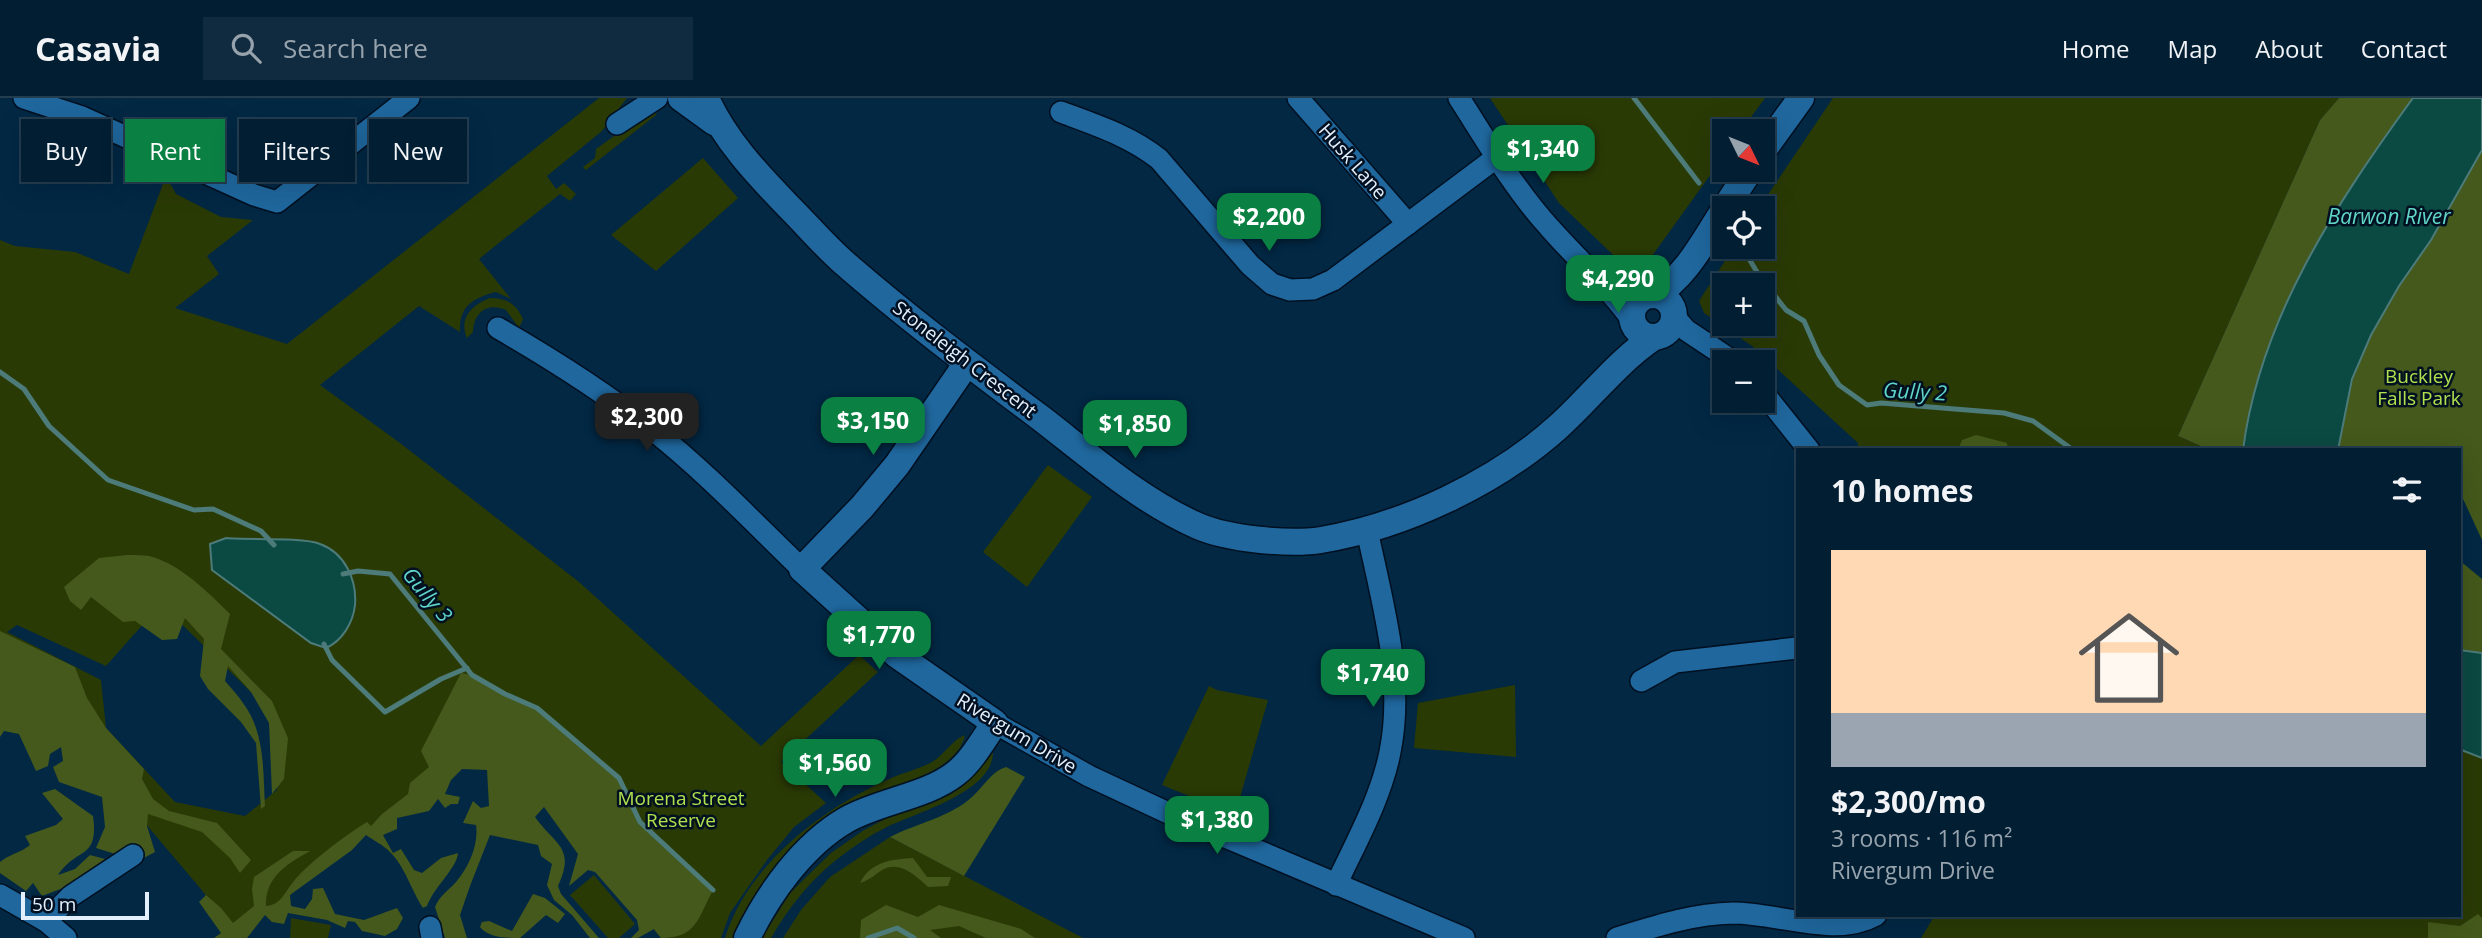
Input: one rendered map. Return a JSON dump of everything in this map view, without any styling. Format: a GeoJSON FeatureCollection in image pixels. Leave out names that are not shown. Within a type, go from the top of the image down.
{"type":"FeatureCollection","features":[{"type":"Feature","properties":{"kind":"street"},"geometry":{"type":"LineString","coordinates":[[24,98],[86,107],[254,195],[277,202],[409,98]]}},
{"type":"Feature","properties":{"kind":"street"},"geometry":{"type":"LineString","coordinates":[[635,98],[617,124],[657,98]]}},
{"type":"Feature","properties":{"kind":"street","name":"Stoneleigh Crescent"},"geometry":{"type":"LineString","coordinates":[[681,98],[721,128]]}},
{"type":"Feature","properties":{"kind":"street","name":"Stoneleigh Crescent"},"geometry":{"type":"LineString","coordinates":[[706,98],[721,128],[766,184],[840,259],[967,363],[1128,484],[1168,510],[1201,527],[1255,540],[1317,541],[1367,530],[1410,514],[1506,467],[1559,427],[1615,369],[1654,317]]}},
{"type":"Feature","properties":{"kind":"street","name":"Husk Lane"},"geometry":{"type":"LineString","coordinates":[[1298,98],[1408,224]]}},
{"type":"Feature","properties":{"kind":"street"},"geometry":{"type":"LineString","coordinates":[[1459,98],[1497,157],[1547,226],[1608,288],[1654,317],[1686,330],[1716,350]]}},
{"type":"Feature","properties":{"kind":"street"},"geometry":{"type":"LineString","coordinates":[[1775,134],[1801,98]]}},
{"type":"Feature","properties":{"kind":"street"},"geometry":{"type":"LineString","coordinates":[[1062,112],[1119,134],[1145,148],[1159,159],[1250,265],[1272,284],[1290,290],[1313,289],[1333,280],[1497,157]]}},
{"type":"Feature","properties":{"kind":"street"},"geometry":{"type":"LineString","coordinates":[[1654,317],[1669,286],[1681,275],[1712,227]]}},
{"type":"Feature","properties":{"kind":"street","name":"Rivergum Drive"},"geometry":{"type":"LineString","coordinates":[[498,328],[574,374],[655,432],[897,655],[995,723],[1089,776],[1336,885],[1464,938]]}},
{"type":"Feature","properties":{"kind":"street"},"geometry":{"type":"LineString","coordinates":[[802,569],[862,507],[897,465],[967,363]]}},
{"type":"Feature","properties":{"kind":"street"},"geometry":{"type":"LineString","coordinates":[[1775,407],[1807,448]]}},
{"type":"Feature","properties":{"kind":"street"},"geometry":{"type":"LineString","coordinates":[[1336,885],[1380,788],[1394,731],[1395,668],[1367,530]]}},
{"type":"Feature","properties":{"kind":"street"},"geometry":{"type":"LineString","coordinates":[[1642,681],[1675,662],[1796,648]]}},
{"type":"Feature","properties":{"kind":"street"},"geometry":{"type":"LineString","coordinates":[[747,938],[766,902],[810,849],[846,821],[954,775],[967,762],[995,723]]}},
{"type":"Feature","properties":{"kind":"street"},"geometry":{"type":"LineString","coordinates":[[46,921],[71,896],[132,855]]}},
{"type":"Feature","properties":{"kind":"street"},"geometry":{"type":"LineString","coordinates":[[0,895],[46,921],[66,938]]}},
{"type":"Feature","properties":{"kind":"street"},"geometry":{"type":"LineString","coordinates":[[1617,938],[1682,918],[1704,915],[1735,913],[1853,926],[1872,917]]}},
{"type":"Feature","properties":{"kind":"green space","name":"Morena Street Reserve"},"geometry":{"type":"Polygon","coordinates":[[[599,98],[627,98],[602,131],[547,176],[556,189],[564,183],[576,194],[570,201],[560,194],[479,259],[511,299],[496,292],[474,300],[462,316],[460,332],[419,306],[320,385],[400,443],[579,582],[761,746],[859,655],[878,672],[781,762],[826,803],[794,827],[767,860],[730,913],[721,938],[661,938],[596,862],[497,731],[238,936],[0,652],[0,240],[15,246],[75,252],[129,274],[164,182],[169,182],[176,194],[221,217],[253,220],[207,256],[219,274],[175,308],[287,344],[599,98]],[[161,604],[106,666],[17,625],[7,632],[101,680],[106,728],[175,802],[245,816],[277,790],[273,723],[251,692],[161,604]]]}},
{"type":"Feature","properties":{"kind":"green space"},"geometry":{"type":"Polygon","coordinates":[[[1490,98],[1765,98],[1750,119],[1712,119],[1712,173],[1639,274],[1633,274],[1559,203],[1490,98]]]}},
{"type":"Feature","properties":{"kind":"green space"},"geometry":{"type":"Polygon","coordinates":[[[1833,98],[2339,98],[2320,120],[2178,436],[2205,448],[1858,448],[1858,443],[1775,367],[1775,350],[1756,350],[1737,336],[1775,336],[1775,273],[1717,273],[1726,259],[1775,259],[1775,196],[1767,196],[1833,98]]]}},
{"type":"Feature","properties":{"kind":"green space"},"geometry":{"type":"Polygon","coordinates":[[[2339,98],[2413,98],[2330,221],[2284,308],[2252,401],[2243,448],[2205,448],[2178,436],[2320,120],[2339,98]]]}},
{"type":"Feature","properties":{"kind":"green space"},"geometry":{"type":"Polygon","coordinates":[[[654,107],[656,115],[586,170],[583,167],[595,158],[596,149],[654,107]]]}},
{"type":"Feature","properties":{"kind":"green space","name":"Buckley Falls Park"},"geometry":{"type":"Polygon","coordinates":[[[2482,150],[2482,540],[2461,494],[2461,448],[2338,448],[2352,379],[2371,335],[2399,286],[2431,240],[2482,150]]]}},
{"type":"Feature","properties":{"kind":"green space"},"geometry":{"type":"Polygon","coordinates":[[[703,158],[738,198],[656,271],[611,235],[703,158]]]}},
{"type":"Feature","properties":{"kind":"green space"},"geometry":{"type":"Polygon","coordinates":[[[1712,281],[1712,318],[1704,313],[1699,301],[1712,281]]]}},
{"type":"Feature","properties":{"kind":"green space"},"geometry":{"type":"Polygon","coordinates":[[[490,298],[506,301],[517,309],[523,319],[519,328],[506,310],[487,308],[479,314],[473,332],[467,338],[464,324],[466,318],[473,308],[490,298]]]}},
{"type":"Feature","properties":{"kind":"green space"},"geometry":{"type":"Polygon","coordinates":[[[1976,435],[2007,443],[2008,448],[1959,448],[1962,440],[1976,435]]]}},
{"type":"Feature","properties":{"kind":"green space"},"geometry":{"type":"Polygon","coordinates":[[[1048,465],[1092,497],[1027,587],[983,552],[1048,465]]]}},
{"type":"Feature","properties":{"kind":"green space"},"geometry":{"type":"Polygon","coordinates":[[[149,556],[171,565],[193,580],[230,614],[221,649],[272,701],[288,738],[284,779],[272,794],[269,723],[251,692],[228,666],[225,681],[250,714],[259,739],[265,806],[261,809],[256,743],[241,722],[208,689],[200,676],[204,639],[185,618],[177,639],[162,640],[135,621],[123,622],[91,597],[81,610],[70,601],[64,587],[99,558],[149,556]]]}},
{"type":"Feature","properties":{"kind":"green space"},"geometry":{"type":"Polygon","coordinates":[[[2461,562],[2482,579],[2482,653],[2461,650],[2461,562]]]}},
{"type":"Feature","properties":{"kind":"green space"},"geometry":{"type":"Polygon","coordinates":[[[0,631],[75,667],[87,698],[106,728],[144,769],[142,779],[153,799],[169,811],[217,823],[251,860],[240,873],[230,858],[202,832],[148,814],[147,826],[155,852],[138,861],[96,848],[105,827],[102,797],[59,782],[53,767],[63,761],[61,747],[50,754],[48,766],[36,771],[19,734],[4,731],[0,737],[0,631]]]}},
{"type":"Feature","properties":{"kind":"green space"},"geometry":{"type":"Polygon","coordinates":[[[461,673],[472,675],[537,708],[619,778],[640,822],[713,890],[695,924],[689,930],[673,937],[661,938],[654,929],[638,938],[631,938],[639,930],[637,920],[595,872],[588,870],[569,886],[578,854],[544,807],[535,817],[564,854],[565,863],[558,886],[561,894],[599,938],[590,938],[572,915],[554,900],[547,885],[552,864],[541,856],[538,845],[490,835],[460,915],[467,938],[445,938],[435,907],[465,869],[476,840],[476,825],[463,823],[473,801],[481,808],[489,806],[487,770],[462,769],[451,780],[445,794],[460,797],[458,804],[445,808],[438,799],[429,811],[397,818],[397,829],[383,835],[393,853],[401,849],[414,870],[422,873],[441,858],[458,853],[454,865],[427,906],[423,908],[395,857],[366,835],[352,850],[290,895],[291,906],[305,909],[312,899],[313,889],[323,888],[335,914],[364,920],[397,908],[403,918],[397,929],[385,936],[362,931],[355,922],[348,921],[345,928],[327,920],[288,913],[284,924],[272,922],[265,915],[247,938],[214,938],[221,933],[199,902],[206,895],[233,923],[254,906],[254,877],[293,851],[310,851],[286,866],[273,879],[266,906],[275,903],[317,858],[367,822],[371,826],[408,794],[410,783],[429,767],[421,751],[461,673]]]}},
{"type":"Feature","properties":{"kind":"green space"},"geometry":{"type":"Polygon","coordinates":[[[1515,685],[1516,757],[1414,748],[1418,703],[1515,685]]]}},
{"type":"Feature","properties":{"kind":"green space"},"geometry":{"type":"Polygon","coordinates":[[[1209,686],[1268,700],[1235,815],[1162,785],[1209,686]]]}},
{"type":"Feature","properties":{"kind":"green space"},"geometry":{"type":"Polygon","coordinates":[[[965,735],[959,749],[933,771],[863,800],[841,814],[768,880],[748,907],[733,938],[725,938],[750,887],[790,843],[837,807],[887,780],[932,762],[965,735]]]}},
{"type":"Feature","properties":{"kind":"green space"},"geometry":{"type":"Polygon","coordinates":[[[2461,750],[2482,758],[2482,938],[1921,938],[1934,917],[2461,917],[2461,750]]]}},
{"type":"Feature","properties":{"kind":"green space"},"geometry":{"type":"Polygon","coordinates":[[[993,752],[990,766],[980,779],[966,790],[950,800],[879,831],[840,857],[801,894],[771,938],[762,938],[790,893],[831,853],[993,752]]]}},
{"type":"Feature","properties":{"kind":"green space"},"geometry":{"type":"Polygon","coordinates":[[[1006,767],[1025,777],[964,876],[890,837],[955,809],[973,796],[996,772],[1006,767]]]}},
{"type":"Feature","properties":{"kind":"green space"},"geometry":{"type":"Polygon","coordinates":[[[55,789],[93,816],[94,830],[90,846],[58,875],[75,869],[90,855],[105,859],[71,885],[42,896],[33,883],[26,891],[0,873],[0,862],[30,845],[25,836],[56,825],[63,819],[42,793],[55,789]]]}},
{"type":"Feature","properties":{"kind":"green space"},"geometry":{"type":"Polygon","coordinates":[[[890,837],[1083,938],[783,938],[801,910],[830,877],[890,837]]]}},
{"type":"Feature","properties":{"kind":"green space"},"geometry":{"type":"Polygon","coordinates":[[[913,858],[927,877],[951,877],[948,886],[928,887],[908,871],[897,867],[884,869],[860,883],[870,870],[882,863],[913,858]]]}},
{"type":"Feature","properties":{"kind":"green space"},"geometry":{"type":"Polygon","coordinates":[[[594,875],[635,924],[619,938],[608,938],[570,895],[594,875]]]}},
{"type":"Feature","properties":{"kind":"green space"},"geometry":{"type":"Polygon","coordinates":[[[533,894],[545,898],[565,914],[558,923],[546,915],[520,938],[493,935],[480,927],[482,922],[489,921],[512,931],[533,894]]]}},
{"type":"Feature","properties":{"kind":"green space"},"geometry":{"type":"Polygon","coordinates":[[[886,905],[918,917],[939,905],[1021,929],[1035,938],[986,938],[959,926],[930,930],[941,938],[860,938],[861,920],[886,905]]]}},
{"type":"Feature","properties":{"kind":"green space"},"geometry":{"type":"Polygon","coordinates":[[[2478,914],[2482,918],[2482,938],[2428,938],[2428,922],[2460,926],[2478,914]]]}},
{"type":"Feature","properties":{"kind":"green space"},"geometry":{"type":"Polygon","coordinates":[[[291,918],[331,925],[328,938],[290,938],[291,918]]]}},
{"type":"Feature","properties":{"kind":"water","name":"Barwon River"},"geometry":{"type":"Polygon","coordinates":[[[2413,98],[2482,98],[2482,150],[2431,240],[2399,286],[2371,335],[2352,379],[2338,448],[2243,448],[2252,401],[2266,354],[2284,309],[2330,221],[2413,98]]]}},
{"type":"Feature","properties":{"kind":"water"},"geometry":{"type":"Polygon","coordinates":[[[226,538],[312,542],[329,548],[343,561],[354,586],[355,605],[352,618],[342,636],[326,648],[311,643],[212,570],[210,544],[226,538]]]}},
{"type":"Feature","properties":{"kind":"water"},"geometry":{"type":"Polygon","coordinates":[[[2461,650],[2482,653],[2482,758],[2461,750],[2461,650]]]}},
{"type":"Feature","properties":{"kind":"waterway","name":"Gully 2"},"geometry":{"type":"LineString","coordinates":[[1634,98],[1699,183]]}},
{"type":"Feature","properties":{"kind":"waterway","name":"Gully 2"},"geometry":{"type":"LineString","coordinates":[[1749,259],[1786,310],[1804,321],[1819,355],[1839,385],[1867,405],[1881,403],[2004,413],[2033,421],[2070,448]]}},
{"type":"Feature","properties":{"kind":"waterway","name":"Gully 3"},"geometry":{"type":"LineString","coordinates":[[0,372],[24,389],[49,426],[108,480],[194,510],[213,509],[261,531],[274,545]]}},
{"type":"Feature","properties":{"kind":"waterway","name":"Gully 3"},"geometry":{"type":"LineString","coordinates":[[343,574],[358,571],[390,574],[472,675],[537,708],[619,778],[640,822],[713,890]]}},
{"type":"Feature","properties":{"kind":"waterway"},"geometry":{"type":"LineString","coordinates":[[324,644],[332,660],[385,712],[441,679],[467,668]]}},
{"type":"Feature","properties":{"kind":"waterway","name":"Gully 3"},"geometry":{"type":"LineString","coordinates":[[868,938],[897,928],[914,938]]}}]}
